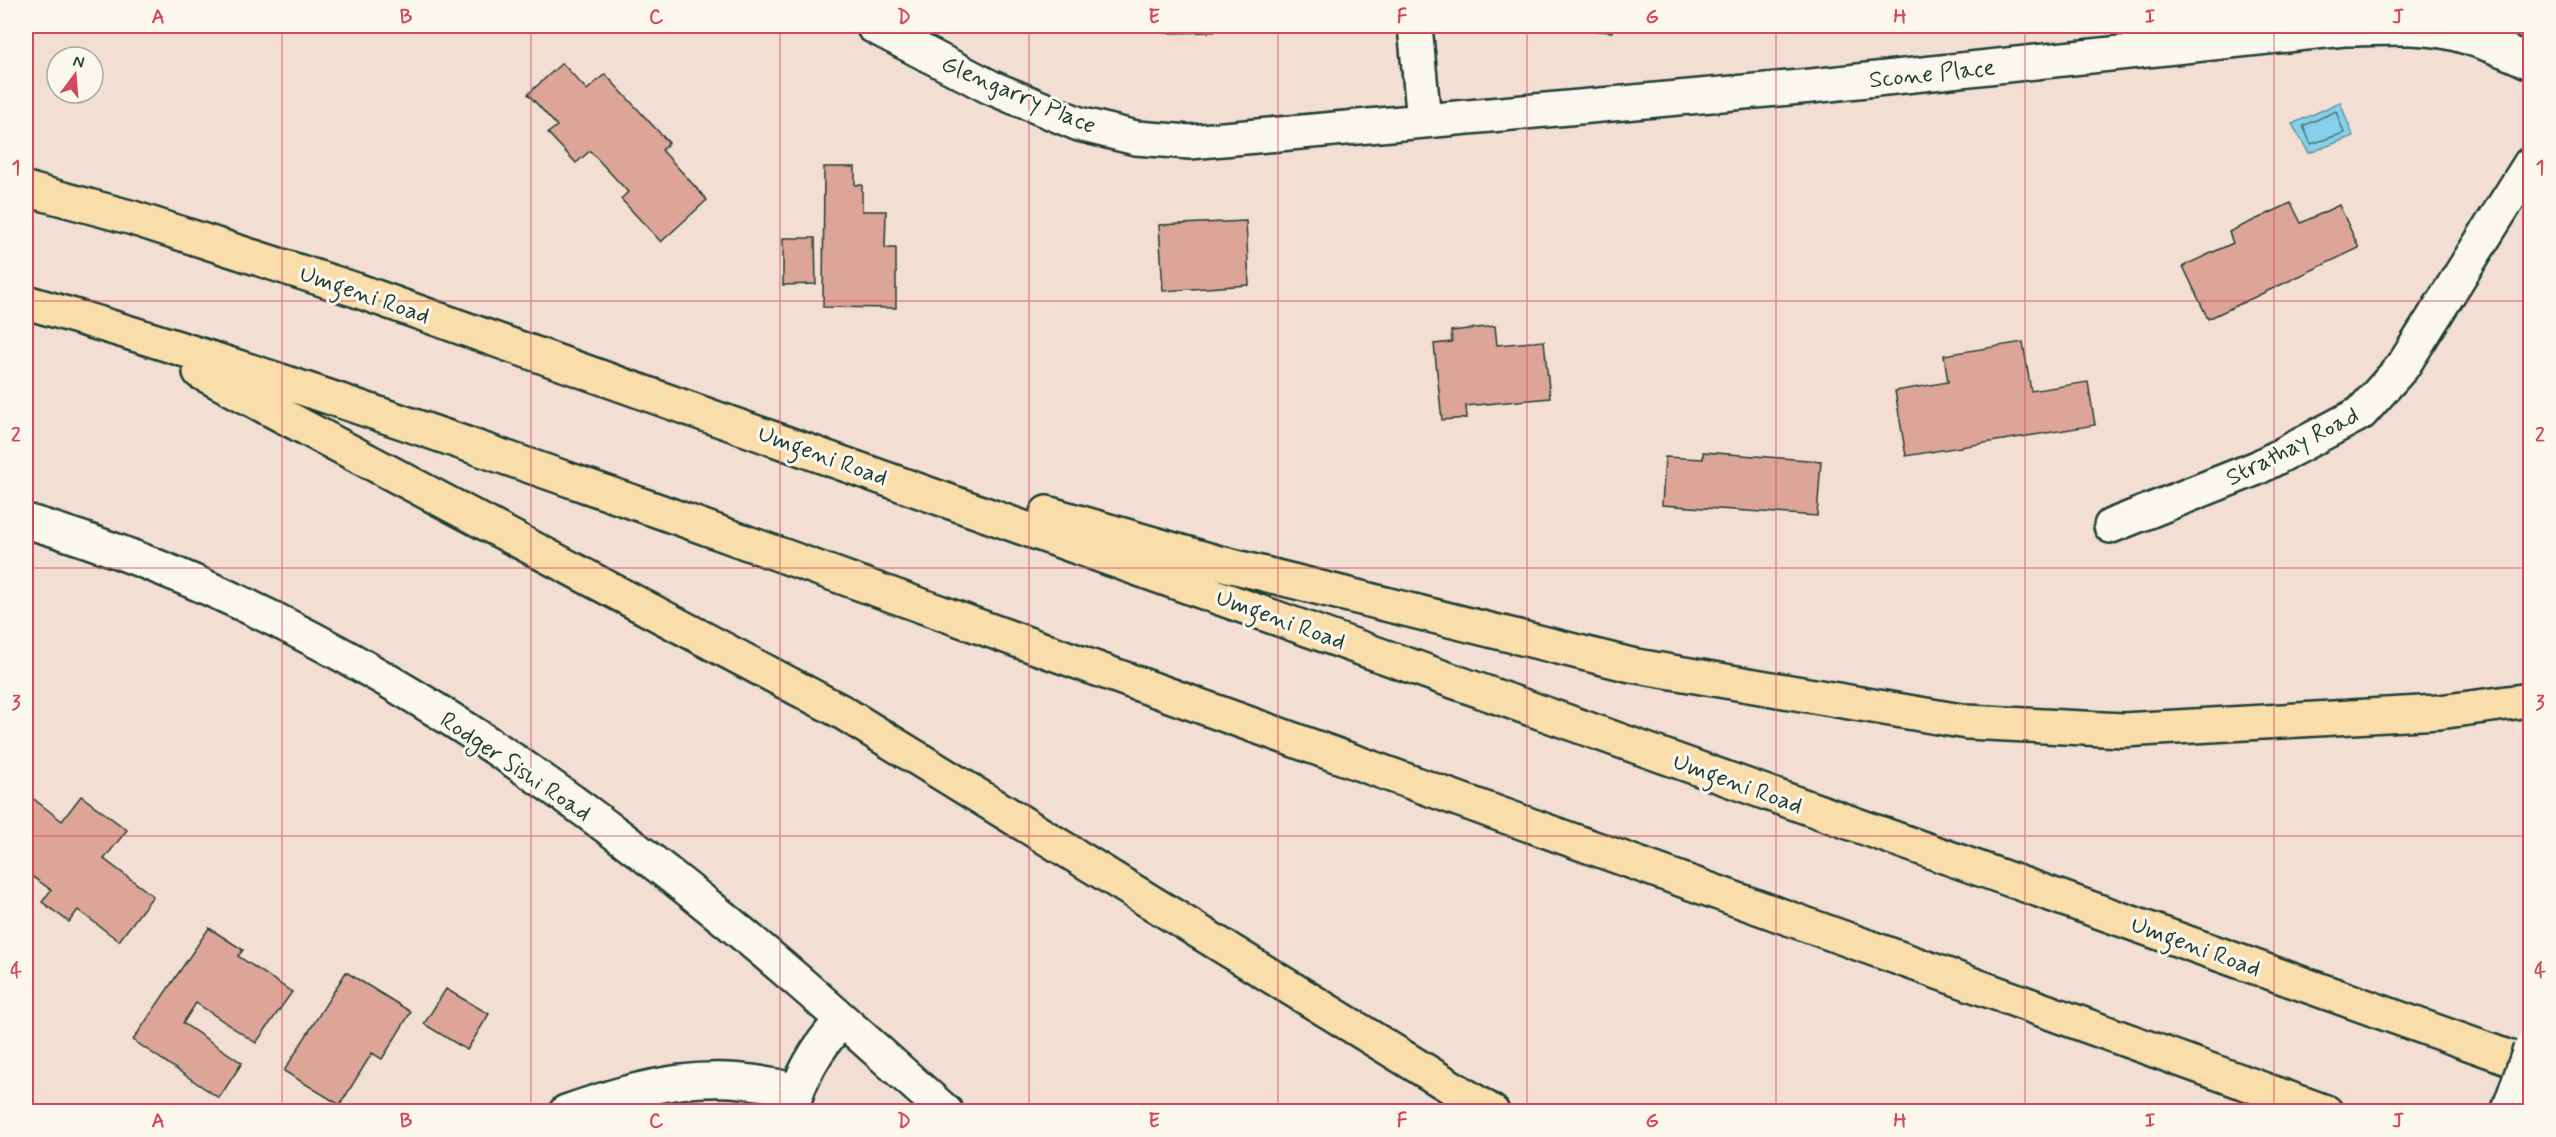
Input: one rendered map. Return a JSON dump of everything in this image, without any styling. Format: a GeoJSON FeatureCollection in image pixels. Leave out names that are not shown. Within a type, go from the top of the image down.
{"type":"FeatureCollection","features":[{"type":"Feature","properties":{"kind":"highway","name":"Umgeni Road"},"geometry":{"type":"LineString","coordinates":[[26,189],[134,218],[356,290],[2530,1065]]}},
{"type":"Feature","properties":{"kind":"highway"},"geometry":{"type":"LineString","coordinates":[[26,302],[114,327],[387,416],[659,511],[2326,1112]]}},
{"type":"Feature","properties":{"kind":"highway"},"geometry":{"type":"LineString","coordinates":[[114,327],[842,712],[1492,1112]]}},
{"type":"Feature","properties":{"kind":"highway"},"geometry":{"type":"LineString","coordinates":[[640,390],[962,489],[1216,562],[1631,665],[1967,722],[2123,730],[2439,712],[2530,700]]}},
{"type":"Feature","properties":{"kind":"highway"},"geometry":{"type":"LineString","coordinates":[[2439,712],[2509,716],[2530,720]]}},
{"type":"Feature","properties":{"kind":"street","name":"Glengarry Place"},"geometry":{"type":"LineString","coordinates":[[873,26],[990,87],[1079,124],[1136,138],[1190,142],[1424,121]]}},
{"type":"Feature","properties":{"kind":"street"},"geometry":{"type":"LineString","coordinates":[[1415,26],[1424,121]]}},
{"type":"Feature","properties":{"kind":"street","name":"Scone Place"},"geometry":{"type":"LineString","coordinates":[[1424,121],[1800,87],[2344,29],[2446,32],[2497,47],[2530,62]]}},
{"type":"Feature","properties":{"kind":"street","name":"Strathay Road"},"geometry":{"type":"LineString","coordinates":[[2111,526],[2257,468],[2361,413],[2403,366],[2530,164]]}},
{"type":"Feature","properties":{"kind":"street","name":"Rodger Sishi Road"},"geometry":{"type":"LineString","coordinates":[[26,521],[73,535],[236,599],[374,672],[536,774],[711,908],[946,1112]]}},
{"type":"Feature","properties":{"kind":"street"},"geometry":{"type":"LineString","coordinates":[[566,1112],[624,1092],[667,1083],[710,1078],[769,1083],[793,1101],[825,1038],[842,1020]]}},
{"type":"Feature","properties":{"kind":"street"},"geometry":{"type":"LineString","coordinates":[[2508,1112],[2530,1050]]}},
{"type":"Feature","properties":{"kind":"water"},"geometry":{"type":"Polygon","coordinates":[[[2340,102],[2353,136],[2309,153],[2292,124],[2340,102]]]}},
{"type":"Feature","properties":{"kind":"building"},"geometry":{"type":"Polygon","coordinates":[[[1163,26],[1214,26],[1214,32],[1163,33],[1163,26]]]}},
{"type":"Feature","properties":{"kind":"building"},"geometry":{"type":"Polygon","coordinates":[[[1529,26],[1613,26],[1612,32],[1529,26]]]}},
{"type":"Feature","properties":{"kind":"building"},"geometry":{"type":"Polygon","coordinates":[[[562,63],[587,90],[605,74],[669,143],[662,150],[707,200],[661,242],[621,199],[628,192],[590,151],[576,163],[548,133],[557,126],[528,94],[562,63]]]}},
{"type":"Feature","properties":{"kind":"building"},"geometry":{"type":"Polygon","coordinates":[[[824,167],[855,167],[855,185],[862,185],[862,211],[886,211],[885,248],[896,248],[896,308],[823,307],[824,167]]]}},
{"type":"Feature","properties":{"kind":"building"},"geometry":{"type":"Polygon","coordinates":[[[2291,203],[2301,223],[2339,205],[2359,248],[2208,319],[2183,266],[2233,243],[2229,232],[2291,203]]]}},
{"type":"Feature","properties":{"kind":"building"},"geometry":{"type":"Polygon","coordinates":[[[1246,221],[1249,285],[1163,291],[1159,225],[1246,221]]]}},
{"type":"Feature","properties":{"kind":"building"},"geometry":{"type":"Polygon","coordinates":[[[783,238],[815,238],[816,284],[783,285],[783,238]]]}},
{"type":"Feature","properties":{"kind":"building"},"geometry":{"type":"Polygon","coordinates":[[[1495,326],[1497,345],[1544,341],[1550,398],[1466,406],[1467,418],[1442,420],[1434,344],[1452,342],[1451,331],[1495,326]]]}},
{"type":"Feature","properties":{"kind":"building"},"geometry":{"type":"Polygon","coordinates":[[[2023,342],[2031,391],[2088,382],[2095,425],[1906,456],[1895,391],[1948,382],[1944,355],[2023,342]]]}},
{"type":"Feature","properties":{"kind":"building"},"geometry":{"type":"Polygon","coordinates":[[[1703,452],[1821,461],[1817,516],[1662,505],[1665,457],[1703,459],[1703,452]]]}},
{"type":"Feature","properties":{"kind":"building"},"geometry":{"type":"Polygon","coordinates":[[[26,793],[62,821],[81,796],[127,830],[104,859],[153,896],[119,941],[78,910],[69,922],[42,902],[51,890],[33,877],[26,887],[26,793]]]}},
{"type":"Feature","properties":{"kind":"building"},"geometry":{"type":"Polygon","coordinates":[[[209,928],[243,950],[238,956],[292,992],[256,1043],[196,1003],[183,1023],[242,1063],[219,1098],[133,1040],[209,928]]]}},
{"type":"Feature","properties":{"kind":"building"},"geometry":{"type":"Polygon","coordinates":[[[346,972],[411,1012],[382,1059],[372,1053],[340,1105],[284,1071],[346,972]]]}},
{"type":"Feature","properties":{"kind":"building"},"geometry":{"type":"Polygon","coordinates":[[[446,989],[489,1014],[467,1050],[424,1024],[446,989]]]}}]}
